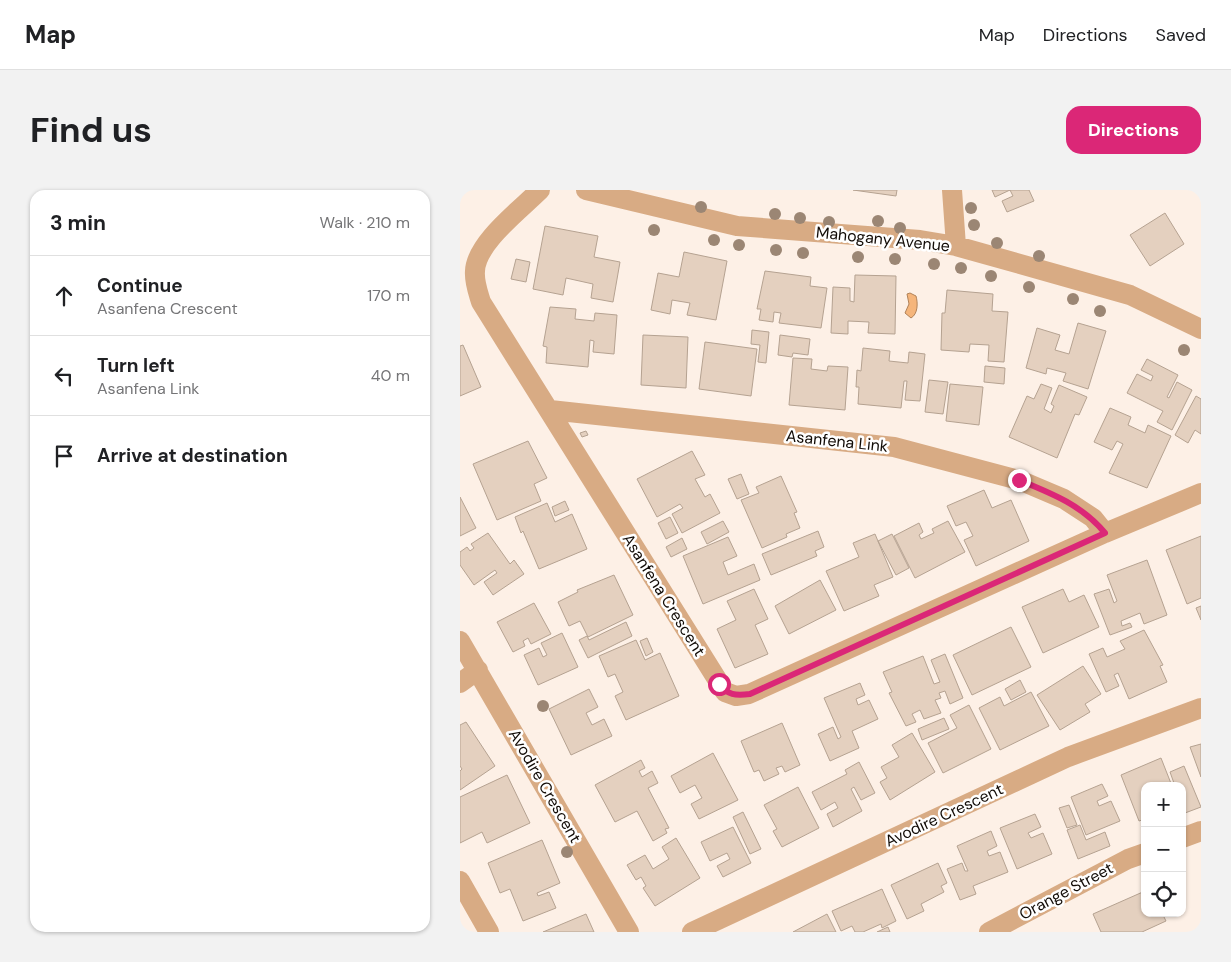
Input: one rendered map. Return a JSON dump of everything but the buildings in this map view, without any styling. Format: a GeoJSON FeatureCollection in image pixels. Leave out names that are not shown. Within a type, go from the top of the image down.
{"type":"FeatureCollection","features":[{"type":"Feature","properties":{"kind":"street","name":"Asanfena Crescent"},"geometry":{"type":"LineString","coordinates":[[540,190],[480,251],[475,270],[475,283],[481,302],[725,692],[736,696],[750,694],[1105,533],[1201,493]]}},
{"type":"Feature","properties":{"kind":"street","name":"Mahogany Avenue"},"geometry":{"type":"LineString","coordinates":[[586,190],[737,226],[920,240],[956,246],[1130,295],[1201,329]]}},
{"type":"Feature","properties":{"kind":"street"},"geometry":{"type":"LineString","coordinates":[[952,190],[956,246]]}},
{"type":"Feature","properties":{"kind":"street","name":"Asanfena Link"},"geometry":{"type":"LineString","coordinates":[[550,410],[894,448],[1019,480],[1064,499],[1093,518],[1105,533]]}},
{"type":"Feature","properties":{"kind":"street","name":"Avodire Crescent"},"geometry":{"type":"LineString","coordinates":[[460,641],[630,932]]}},
{"type":"Feature","properties":{"kind":"street"},"geometry":{"type":"LineString","coordinates":[[460,683],[478,670]]}},
{"type":"Feature","properties":{"kind":"street","name":"Avodire Crescent"},"geometry":{"type":"LineString","coordinates":[[692,932],[1068,758],[1201,708]]}},
{"type":"Feature","properties":{"kind":"street"},"geometry":{"type":"LineString","coordinates":[[1186,837],[1201,831]]}},
{"type":"Feature","properties":{"kind":"street","name":"Orange Street"},"geometry":{"type":"LineString","coordinates":[[989,932],[1128,859],[1141,854]]}},
{"type":"Feature","properties":{"kind":"street"},"geometry":{"type":"LineString","coordinates":[[460,881],[489,932]]}},
{"type":"Feature","properties":{"kind":"shaded area"},"geometry":{"type":"Polygon","coordinates":[[[910,293],[916,296],[917,302],[916,311],[911,318],[905,313],[909,304],[907,294],[910,293]]]}},
{"type":"Feature","properties":{"kind":"route"},"geometry":{"type":"LineString","coordinates":[[719,684],[725,692],[736,696],[750,694],[1105,533],[1093,518],[1064,499],[1019,480]]}}]}
